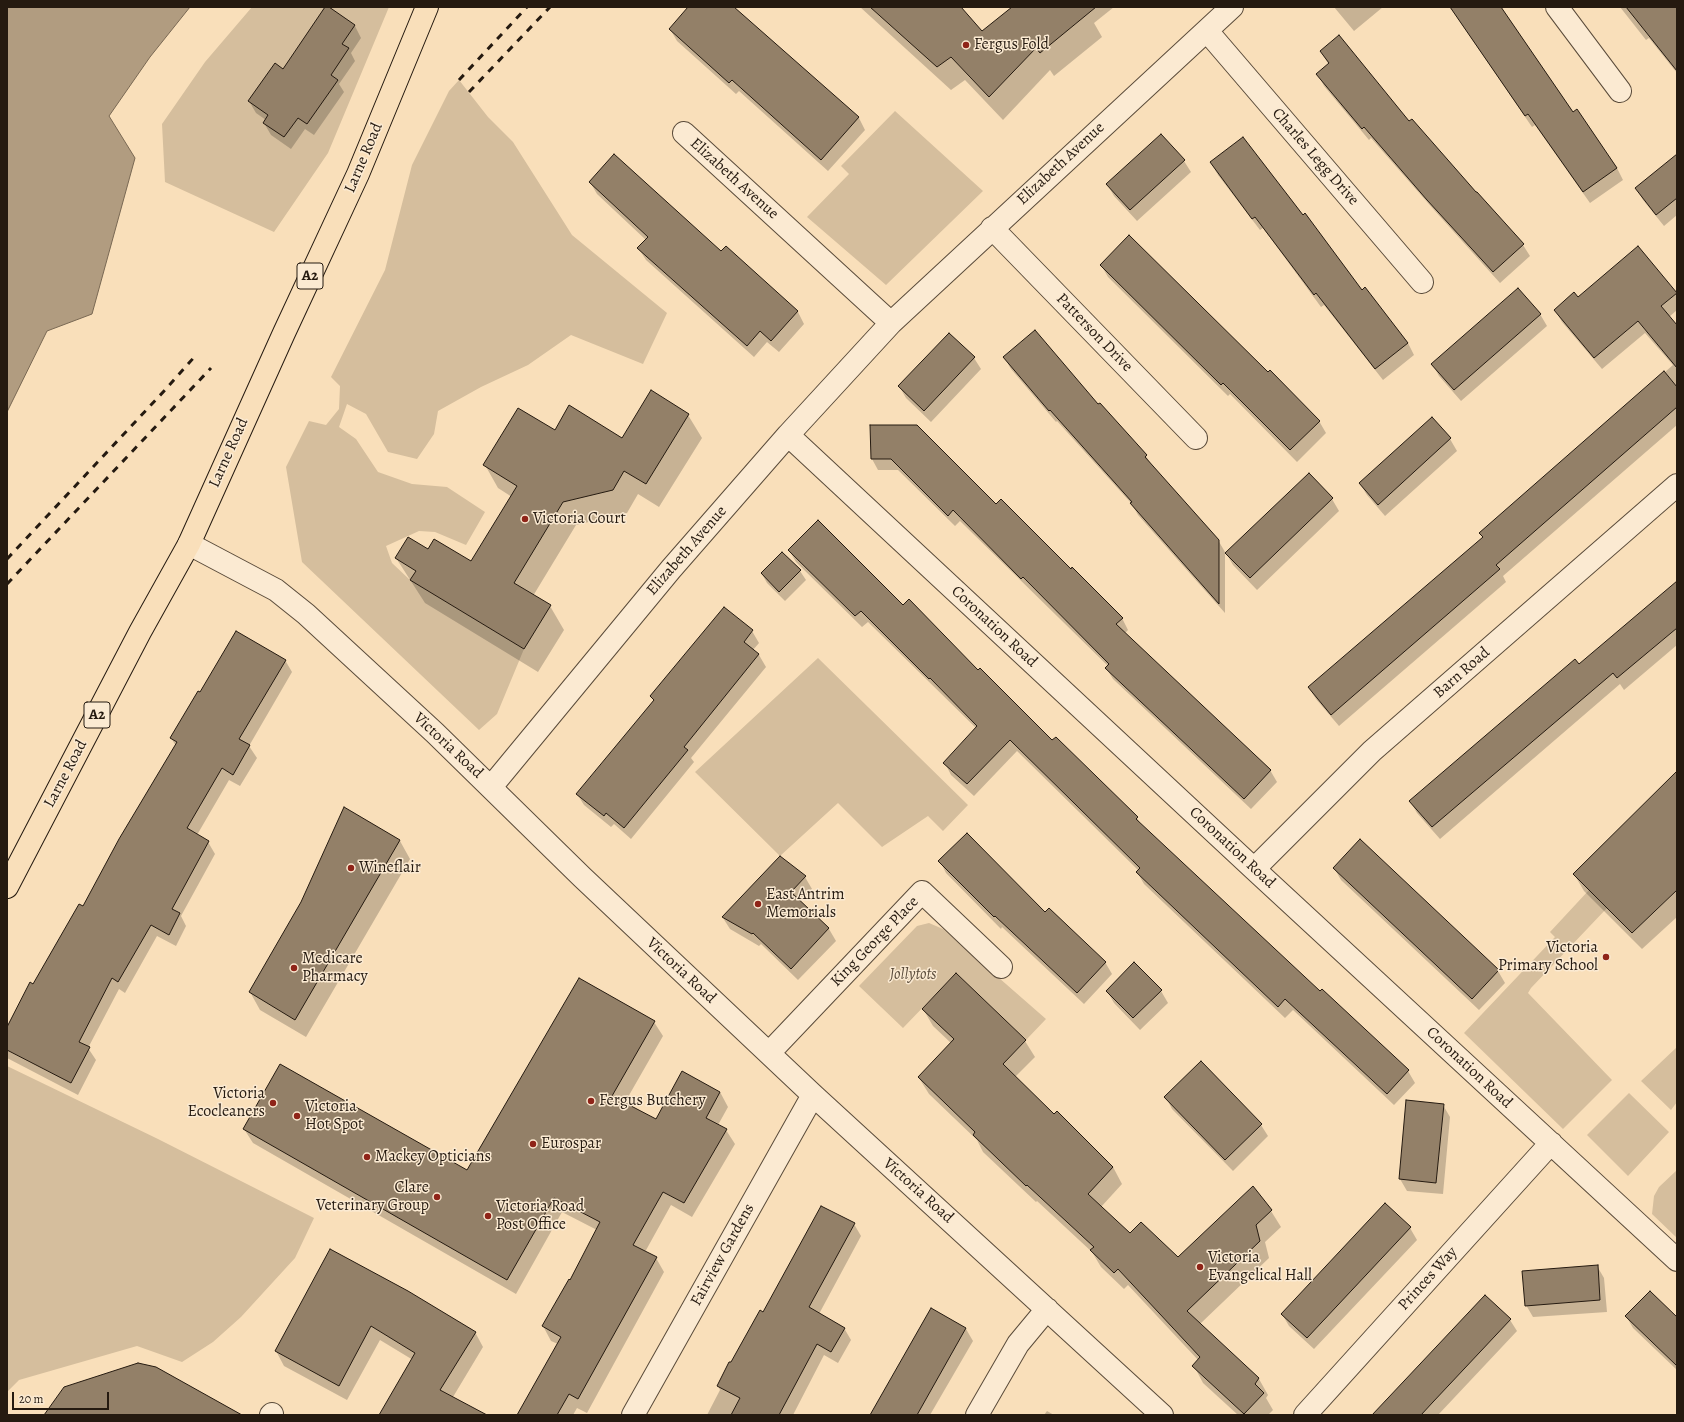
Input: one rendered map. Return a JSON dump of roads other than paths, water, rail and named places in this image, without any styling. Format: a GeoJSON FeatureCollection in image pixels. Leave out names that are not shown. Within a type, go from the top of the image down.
{"type":"FeatureCollection","features":[{"type":"Feature","properties":{"kind":"main road","name":"Larne Road"},"geometry":{"type":"LineString","coordinates":[[7,887],[140,632],[189,544],[281,339],[358,174],[427,7]]}},
{"type":"Feature","properties":{"kind":"street","name":"Elizabeth Avenue"},"geometry":{"type":"LineString","coordinates":[[491,787],[671,569],[788,435],[890,323],[1207,32],[1232,7]]}},
{"type":"Feature","properties":{"kind":"street"},"geometry":{"type":"LineString","coordinates":[[1557,7],[1620,91]]}},
{"type":"Feature","properties":{"kind":"street","name":"Charles Legg Drive"},"geometry":{"type":"LineString","coordinates":[[1207,32],[1422,282]]}},
{"type":"Feature","properties":{"kind":"street","name":"Elizabeth Avenue"},"geometry":{"type":"LineString","coordinates":[[684,133],[890,323]]}},
{"type":"Feature","properties":{"kind":"street","name":"Patterson Drive"},"geometry":{"type":"LineString","coordinates":[[992,228],[1196,438]]}},
{"type":"Feature","properties":{"kind":"street","name":"Coronation Road"},"geometry":{"type":"LineString","coordinates":[[788,435],[1677,1260]]}},
{"type":"Feature","properties":{"kind":"street","name":"Barn Road"},"geometry":{"type":"LineString","coordinates":[[1254,869],[1372,751],[1677,485]]}},
{"type":"Feature","properties":{"kind":"street","name":"Victoria Road"},"geometry":{"type":"LineString","coordinates":[[189,544],[276,590],[306,614],[435,733],[588,882],[813,1095],[1162,1415]]}},
{"type":"Feature","properties":{"kind":"street","name":"King George Place"},"geometry":{"type":"LineString","coordinates":[[769,1053],[922,892],[1001,967]]}},
{"type":"Feature","properties":{"kind":"street","name":"Fairview Gardens"},"geometry":{"type":"LineString","coordinates":[[633,1415],[813,1095]]}},
{"type":"Feature","properties":{"kind":"street","name":"Princes Way"},"geometry":{"type":"LineString","coordinates":[[1305,1415],[1551,1144]]}},
{"type":"Feature","properties":{"kind":"street"},"geometry":{"type":"LineString","coordinates":[[977,1415],[1011,1354],[1047,1309]]}},
{"type":"Feature","properties":{"kind":"railway"},"geometry":{"type":"LineString","coordinates":[[459,80],[527,7]]}},
{"type":"Feature","properties":{"kind":"railway"},"geometry":{"type":"LineString","coordinates":[[469,92],[550,7]]}},
{"type":"Feature","properties":{"kind":"railway"},"geometry":{"type":"LineString","coordinates":[[7,559],[197,354]]}},
{"type":"Feature","properties":{"kind":"railway"},"geometry":{"type":"LineString","coordinates":[[7,584],[211,368]]}},
{"type":"Feature","properties":{"kind":"place","name":"Fergus Fold"},"geometry":{"type":"Point","coordinates":[966,45]}},
{"type":"Feature","properties":{"kind":"place","name":"Victoria Court"},"geometry":{"type":"Point","coordinates":[525,519]}},
{"type":"Feature","properties":{"kind":"place","name":"Wineflair"},"geometry":{"type":"Point","coordinates":[351,868]}},
{"type":"Feature","properties":{"kind":"place","name":"East Antrim Memorials"},"geometry":{"type":"Point","coordinates":[758,904]}},
{"type":"Feature","properties":{"kind":"place","name":"Victoria Primary School"},"geometry":{"type":"Point","coordinates":[1606,957]}},
{"type":"Feature","properties":{"kind":"place","name":"Medicare Pharmacy"},"geometry":{"type":"Point","coordinates":[294,968]}},
{"type":"Feature","properties":{"kind":"place","name":"Fergus Butchery"},"geometry":{"type":"Point","coordinates":[591,1101]}},
{"type":"Feature","properties":{"kind":"place","name":"Victoria Ecocleaners"},"geometry":{"type":"Point","coordinates":[273,1103]}},
{"type":"Feature","properties":{"kind":"place","name":"Victoria Hot Spot"},"geometry":{"type":"Point","coordinates":[297,1116]}},
{"type":"Feature","properties":{"kind":"place","name":"Eurospar"},"geometry":{"type":"Point","coordinates":[533,1144]}},
{"type":"Feature","properties":{"kind":"place","name":"Mackey Opticians"},"geometry":{"type":"Point","coordinates":[367,1157]}},
{"type":"Feature","properties":{"kind":"place","name":"Clare Veterinary Group"},"geometry":{"type":"Point","coordinates":[437,1197]}},
{"type":"Feature","properties":{"kind":"place","name":"Victoria Road Post Office"},"geometry":{"type":"Point","coordinates":[488,1216]}},
{"type":"Feature","properties":{"kind":"place","name":"Victoria Evangelical Hall"},"geometry":{"type":"Point","coordinates":[1200,1267]}},
{"type":"Feature","properties":{"kind":"park label","name":"Jollytots"},"geometry":{"type":"Point","coordinates":[913,975]}}]}
